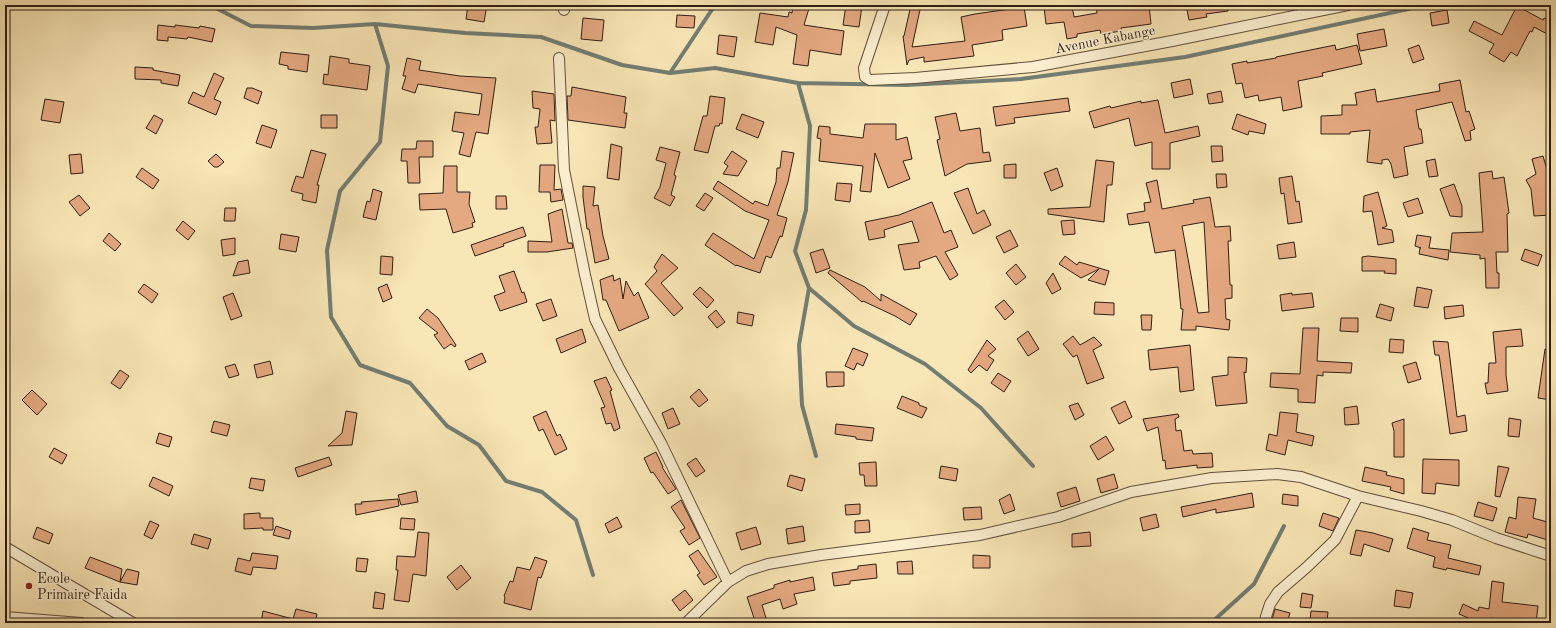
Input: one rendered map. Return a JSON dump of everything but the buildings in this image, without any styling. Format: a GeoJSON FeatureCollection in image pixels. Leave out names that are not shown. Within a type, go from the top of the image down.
{"type":"FeatureCollection","features":[{"type":"Feature","properties":{"kind":"street","name":"Avenue Kabange"},"geometry":{"type":"LineString","coordinates":[[885,5],[864,68],[865,77],[870,80],[915,78],[1033,67],[1172,41],[1348,5]]}},
{"type":"Feature","properties":{"kind":"street"},"geometry":{"type":"LineString","coordinates":[[559,58],[564,170],[595,319],[619,368],[660,443],[728,582]]}},
{"type":"Feature","properties":{"kind":"street"},"geometry":{"type":"LineString","coordinates":[[686,623],[728,582],[746,571],[789,560],[980,535],[1058,517],[1131,492],[1212,478],[1277,474],[1301,477],[1358,496],[1452,520],[1496,538],[1551,556]]}},
{"type":"Feature","properties":{"kind":"street"},"geometry":{"type":"LineString","coordinates":[[1264,623],[1270,604],[1278,592],[1335,540],[1358,496]]}},
{"type":"Feature","properties":{"kind":"street"},"geometry":{"type":"LineString","coordinates":[[5,547],[133,623]]}},
{"type":"Feature","properties":{"kind":"street"},"geometry":{"type":"LineString","coordinates":[[5,617],[81,623]]}},
{"type":"Feature","properties":{"kind":"waterway"},"geometry":{"type":"LineString","coordinates":[[210,5],[251,26],[313,28],[375,24],[465,33],[541,37],[622,65],[670,73],[715,68],[798,83],[906,85],[1021,79],[1185,57],[1427,5]]}},
{"type":"Feature","properties":{"kind":"waterway"},"geometry":{"type":"LineString","coordinates":[[670,73],[715,5]]}},
{"type":"Feature","properties":{"kind":"waterway"},"geometry":{"type":"LineString","coordinates":[[1529,5],[1551,10]]}},
{"type":"Feature","properties":{"kind":"waterway"},"geometry":{"type":"LineString","coordinates":[[375,24],[388,66],[380,142],[340,191],[327,250],[331,317],[360,365],[410,383],[447,426],[479,445],[506,481],[542,492],[576,520],[593,575]]}},
{"type":"Feature","properties":{"kind":"waterway"},"geometry":{"type":"LineString","coordinates":[[798,83],[810,126],[806,210],[795,251],[809,288],[854,326],[925,364],[981,408],[1033,466]]}},
{"type":"Feature","properties":{"kind":"waterway"},"geometry":{"type":"LineString","coordinates":[[809,288],[799,345],[802,405],[816,456]]}},
{"type":"Feature","properties":{"kind":"waterway"},"geometry":{"type":"LineString","coordinates":[[1211,623],[1254,584],[1284,526]]}},
{"type":"Feature","properties":{"kind":"place","name":"Ecole Primaire Faida"},"geometry":{"type":"Point","coordinates":[29,586]}}]}
